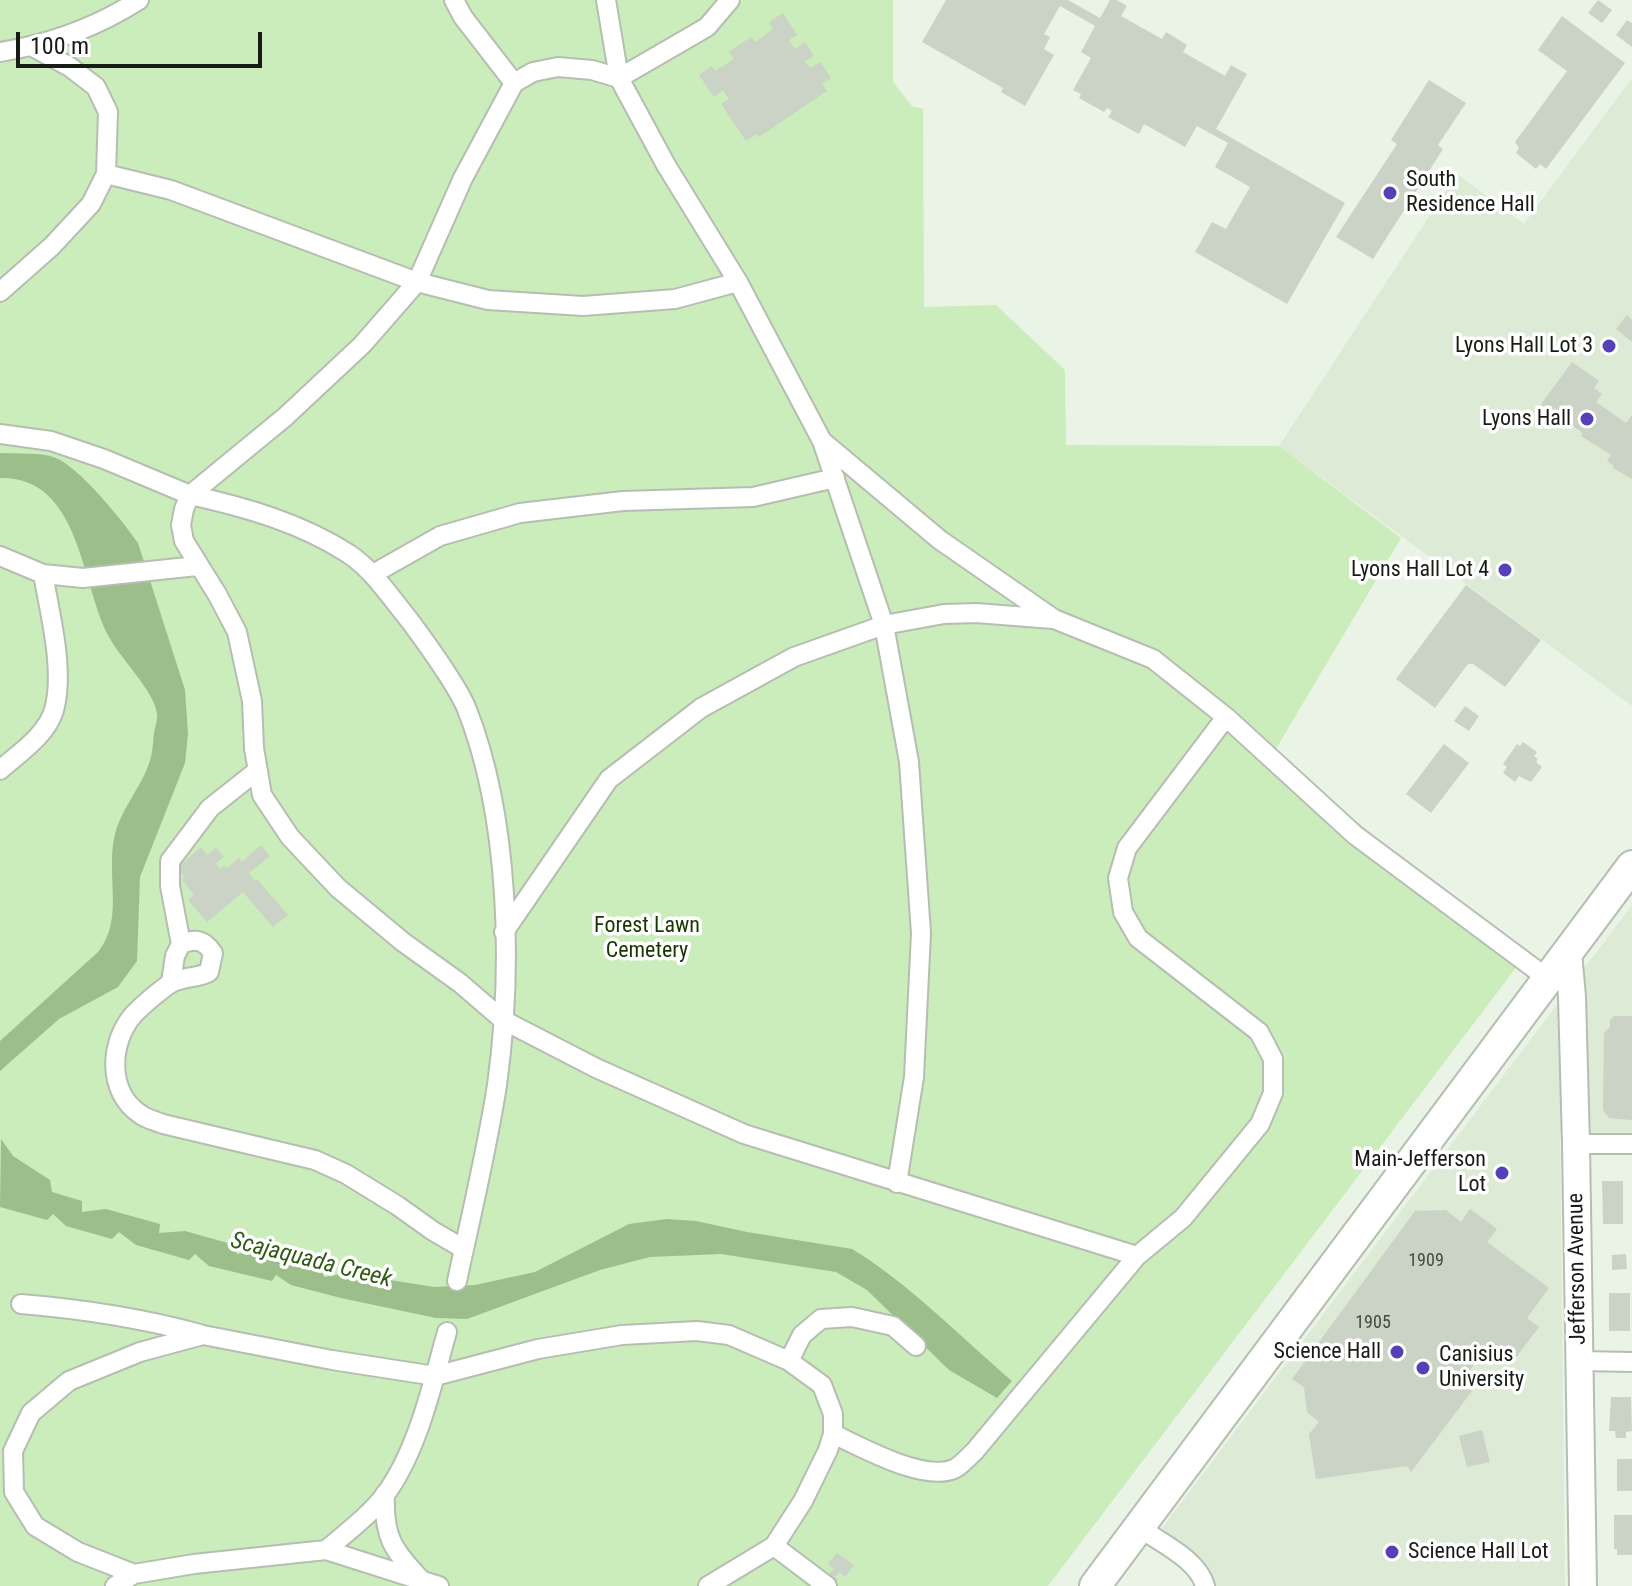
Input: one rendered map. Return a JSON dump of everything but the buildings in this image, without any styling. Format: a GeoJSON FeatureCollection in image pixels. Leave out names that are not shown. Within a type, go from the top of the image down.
{"type":"FeatureCollection","features":[{"type":"Feature","properties":{"kind":"main road"},"geometry":{"type":"LineString","coordinates":[[1095,1586],[1632,866]]}},
{"type":"Feature","properties":{"kind":"street"},"geometry":{"type":"LineString","coordinates":[[0,52],[33,47],[108,20],[139,0]]}},
{"type":"Feature","properties":{"kind":"street"},"geometry":{"type":"LineString","coordinates":[[454,0],[463,17],[514,83]]}},
{"type":"Feature","properties":{"kind":"street"},"geometry":{"type":"LineString","coordinates":[[606,0],[619,78],[666,165],[738,282],[822,441],[884,625],[909,762],[921,933],[914,1077],[897,1183]]}},
{"type":"Feature","properties":{"kind":"street"},"geometry":{"type":"LineString","coordinates":[[730,0],[707,27],[619,78],[592,70],[558,67],[533,72],[514,83],[463,178],[417,282],[362,345],[285,417],[190,495],[181,525],[184,541],[237,632],[252,701],[262,795],[290,837],[338,888],[503,1020],[596,1068],[744,1134],[1137,1256]]}},
{"type":"Feature","properties":{"kind":"street"},"geometry":{"type":"LineString","coordinates":[[0,292],[52,246],[91,204],[106,174],[108,112],[96,87],[70,67],[33,47]]}},
{"type":"Feature","properties":{"kind":"street"},"geometry":{"type":"LineString","coordinates":[[106,174],[171,190],[417,282],[488,300],[583,306],[675,299],[738,282]]}},
{"type":"Feature","properties":{"kind":"street"},"geometry":{"type":"LineString","coordinates":[[0,434],[51,441],[190,495],[245,507],[349,554],[373,574],[421,636],[465,705],[491,786],[499,848],[504,932],[503,1020],[496,1086],[457,1281]]}},
{"type":"Feature","properties":{"kind":"street"},"geometry":{"type":"LineString","coordinates":[[822,441],[940,540],[1054,619],[1153,659],[1226,717],[1355,835],[1547,978]]}},
{"type":"Feature","properties":{"kind":"street"},"geometry":{"type":"LineString","coordinates":[[373,574],[440,536],[520,513],[623,501],[753,497],[835,478]]}},
{"type":"Feature","properties":{"kind":"street"},"geometry":{"type":"LineString","coordinates":[[0,556],[43,574],[83,578],[197,566]]}},
{"type":"Feature","properties":{"kind":"street"},"geometry":{"type":"LineString","coordinates":[[0,770],[38,737],[54,712],[58,670],[43,574]]}},
{"type":"Feature","properties":{"kind":"street"},"geometry":{"type":"LineString","coordinates":[[504,932],[609,779],[701,708],[794,657],[884,625],[960,614],[1054,619]]}},
{"type":"Feature","properties":{"kind":"street"},"geometry":{"type":"LineString","coordinates":[[833,1434],[927,1472],[955,1469],[988,1435],[1137,1256],[1183,1218],[1260,1124],[1273,1093],[1273,1059],[1259,1032],[1138,938],[1123,912],[1118,878],[1127,848],[1226,717]]}},
{"type":"Feature","properties":{"kind":"street"},"geometry":{"type":"LineString","coordinates":[[171,982],[175,956],[181,944],[170,886],[170,861],[210,808],[258,770]]}},
{"type":"Feature","properties":{"kind":"street"},"geometry":{"type":"LineString","coordinates":[[181,944],[194,940],[208,945],[213,953],[211,969],[205,975],[171,982],[134,1015],[122,1034],[116,1054],[116,1081],[122,1095],[140,1114],[163,1124],[315,1160],[346,1174],[464,1249]]}},
{"type":"Feature","properties":{"kind":"street","name":"Jefferson Avenue"},"geometry":{"type":"LineString","coordinates":[[1568,952],[1576,1144],[1583,1586]]}},
{"type":"Feature","properties":{"kind":"street"},"geometry":{"type":"LineString","coordinates":[[1576,1144],[1632,1144]]}},
{"type":"Feature","properties":{"kind":"street"},"geometry":{"type":"LineString","coordinates":[[21,1304],[128,1317],[332,1360],[435,1376],[538,1349],[622,1335],[682,1332],[729,1335],[789,1361],[822,1385],[833,1414],[833,1434],[803,1501],[774,1546],[708,1586]]}},
{"type":"Feature","properties":{"kind":"street"},"geometry":{"type":"LineString","coordinates":[[789,1361],[802,1335],[821,1319],[852,1317],[893,1326],[916,1346]]}},
{"type":"Feature","properties":{"kind":"street"},"geometry":{"type":"LineString","coordinates":[[326,1550],[357,1525],[385,1494],[415,1438],[447,1332]]}},
{"type":"Feature","properties":{"kind":"street"},"geometry":{"type":"LineString","coordinates":[[134,1574],[78,1552],[35,1526],[14,1492],[13,1451],[31,1413],[69,1381],[140,1352],[203,1335]]}},
{"type":"Feature","properties":{"kind":"street"},"geometry":{"type":"LineString","coordinates":[[1579,1361],[1632,1362]]}},
{"type":"Feature","properties":{"kind":"street"},"geometry":{"type":"LineString","coordinates":[[385,1494],[384,1520],[395,1551],[421,1580]]}},
{"type":"Feature","properties":{"kind":"street"},"geometry":{"type":"LineString","coordinates":[[1139,1527],[1183,1557],[1203,1579],[1205,1586]]}},
{"type":"Feature","properties":{"kind":"street"},"geometry":{"type":"LineString","coordinates":[[774,1546],[827,1586]]}},
{"type":"Feature","properties":{"kind":"street"},"geometry":{"type":"LineString","coordinates":[[115,1586],[134,1574],[194,1564],[326,1550],[439,1586]]}},
{"type":"Feature","properties":{"kind":"shaded area"},"geometry":{"type":"Polygon","coordinates":[[[1632,78],[1632,706],[1279,446],[1457,174],[1524,224],[1632,78]]]}},
{"type":"Feature","properties":{"kind":"shaded area"},"geometry":{"type":"Polygon","coordinates":[[[0,453],[43,455],[66,464],[100,496],[138,543],[185,690],[188,734],[185,763],[140,877],[137,961],[118,987],[59,1019],[0,1071],[0,1041],[98,952],[106,939],[113,911],[115,834],[148,767],[157,716],[155,705],[144,686],[109,637],[63,514],[47,495],[27,482],[0,478],[0,453]]]}},
{"type":"Feature","properties":{"kind":"shaded area","name":"Canisius University"},"geometry":{"type":"Polygon","coordinates":[[[1632,905],[1632,1134],[1560,1134],[1565,1586],[1215,1586],[1211,1575],[1162,1528],[1632,905]]]}},
{"type":"Feature","properties":{"kind":"shaded area"},"geometry":{"type":"Polygon","coordinates":[[[1,1139],[13,1156],[50,1180],[52,1192],[82,1201],[82,1212],[106,1209],[160,1224],[159,1233],[185,1231],[235,1245],[237,1254],[257,1250],[322,1267],[324,1277],[346,1273],[434,1287],[475,1285],[535,1272],[629,1224],[667,1219],[696,1221],[852,1249],[913,1294],[1012,1381],[997,1398],[949,1370],[867,1290],[836,1272],[721,1254],[650,1257],[600,1270],[467,1319],[436,1318],[341,1298],[291,1285],[276,1275],[272,1281],[209,1266],[195,1254],[189,1260],[136,1245],[119,1232],[112,1239],[66,1226],[53,1214],[47,1220],[0,1207],[1,1139]]]}},
{"type":"Feature","properties":{"kind":"green space","name":"Forest Lawn Cemetery"},"geometry":{"type":"Polygon","coordinates":[[[0,0],[893,0],[893,82],[912,106],[923,109],[924,307],[996,305],[1065,370],[1066,445],[1279,446],[1401,538],[1273,754],[1524,957],[1048,1586],[0,1586],[0,0]]]}},
{"type":"Feature","properties":{"kind":"place","name":"South Residence Hall"},"geometry":{"type":"Point","coordinates":[1390,193]}},
{"type":"Feature","properties":{"kind":"place","name":"Lyons Hall Lot 3"},"geometry":{"type":"Point","coordinates":[1609,346]}},
{"type":"Feature","properties":{"kind":"place","name":"Lyons Hall"},"geometry":{"type":"Point","coordinates":[1587,419]}},
{"type":"Feature","properties":{"kind":"place","name":"Lyons Hall Lot 4"},"geometry":{"type":"Point","coordinates":[1505,570]}},
{"type":"Feature","properties":{"kind":"place","name":"Main-Jefferson Lot"},"geometry":{"type":"Point","coordinates":[1502,1173]}},
{"type":"Feature","properties":{"kind":"place","name":"Science Hall"},"geometry":{"type":"Point","coordinates":[1397,1352]}},
{"type":"Feature","properties":{"kind":"place","name":"Canisius University"},"geometry":{"type":"Point","coordinates":[1423,1368]}},
{"type":"Feature","properties":{"kind":"place","name":"Science Hall Lot"},"geometry":{"type":"Point","coordinates":[1392,1552]}},
{"type":"Feature","properties":{"kind":"water label","name":"Scajaquada Creek"},"geometry":{"type":"Point","coordinates":[311,1261]}}]}
